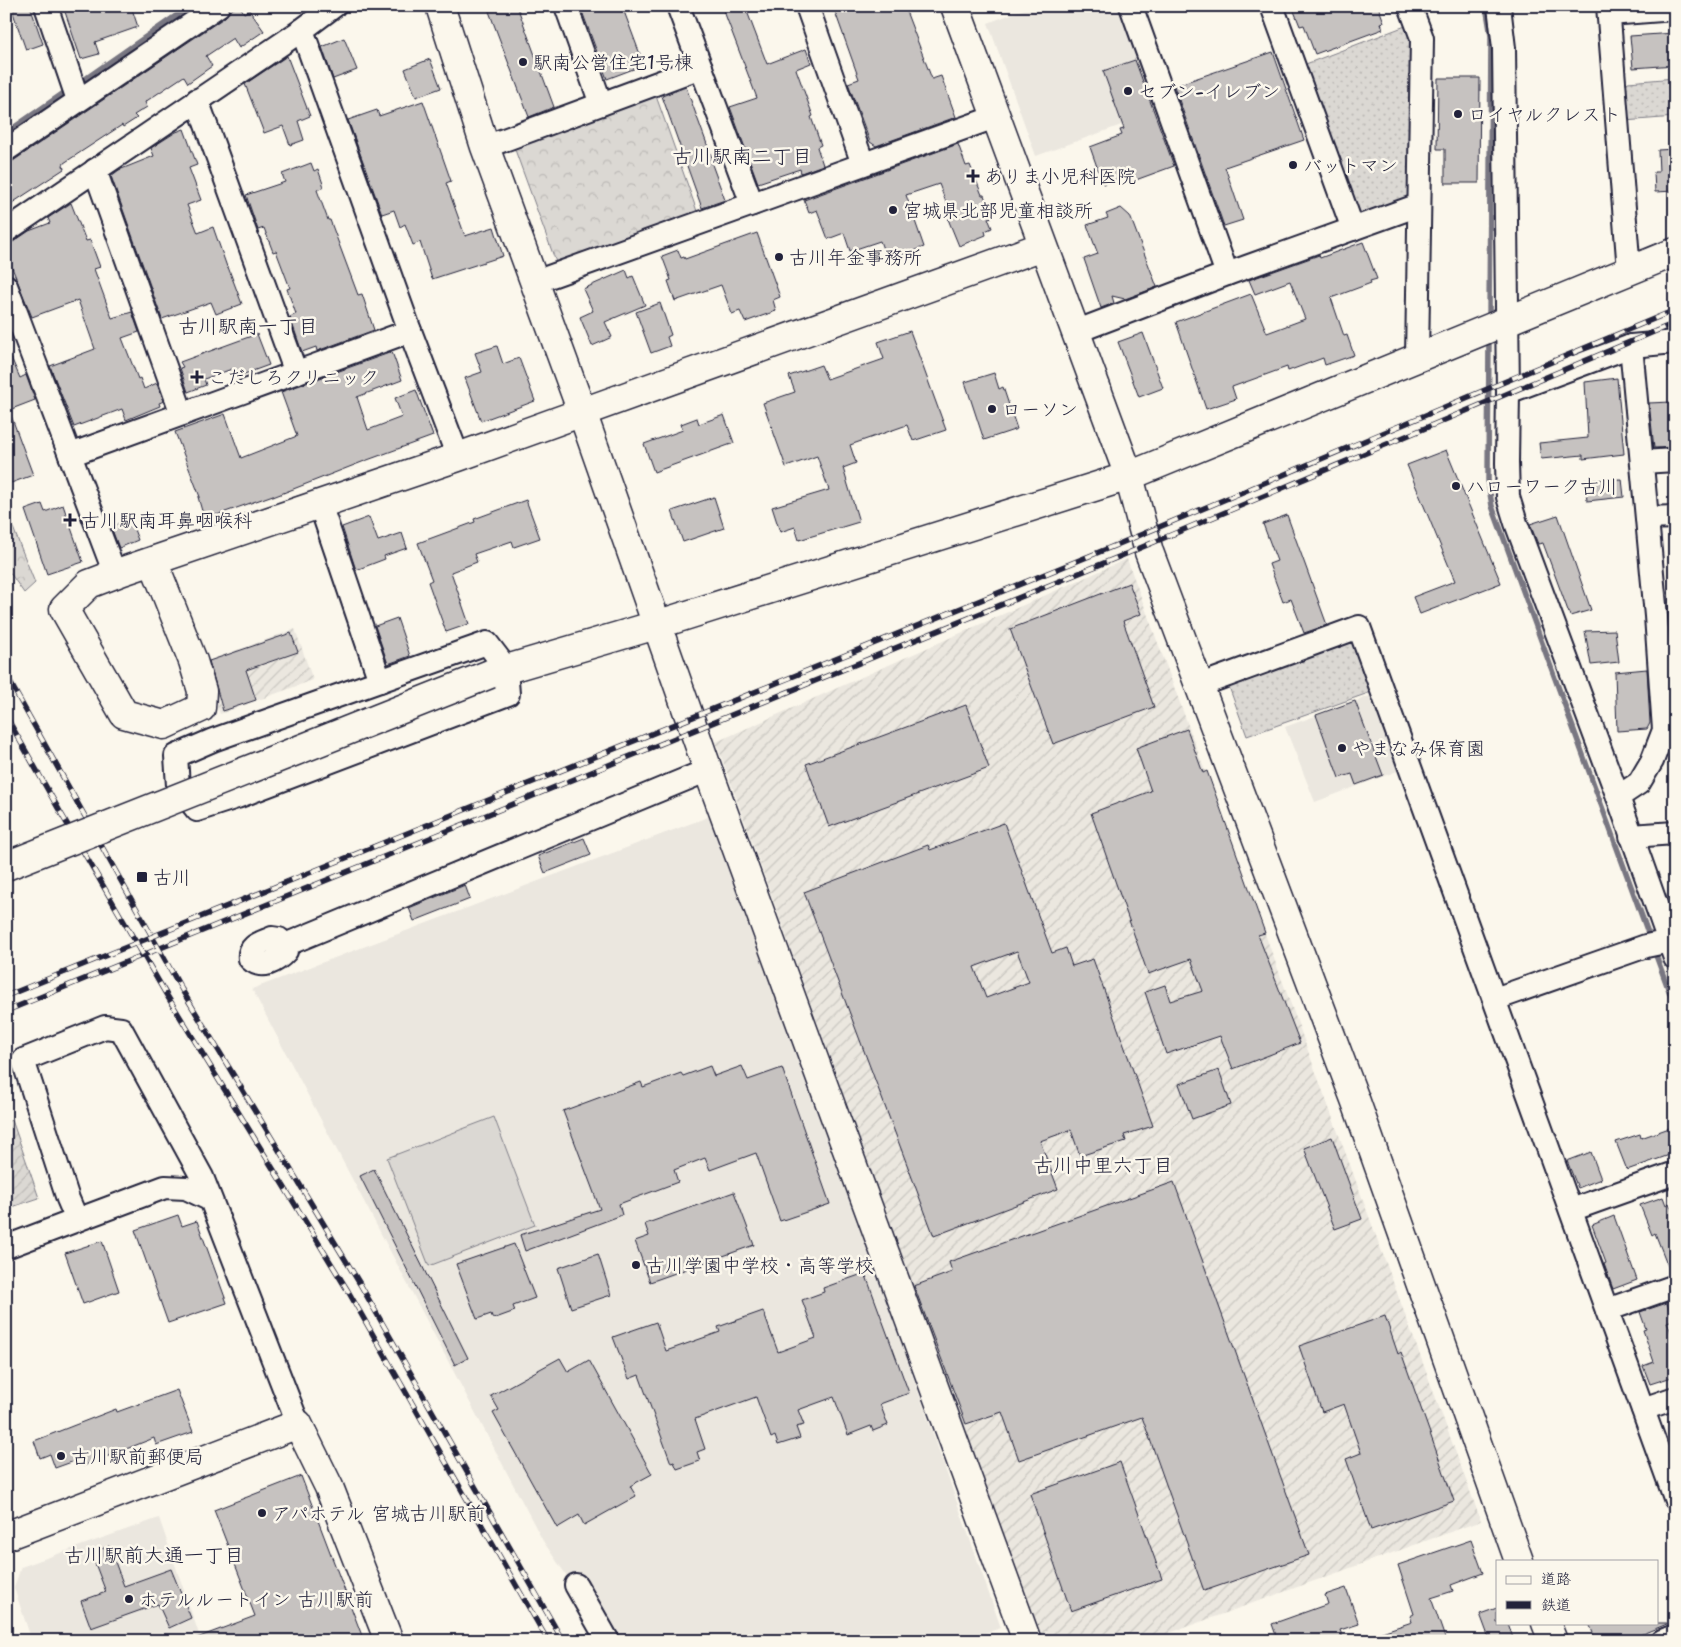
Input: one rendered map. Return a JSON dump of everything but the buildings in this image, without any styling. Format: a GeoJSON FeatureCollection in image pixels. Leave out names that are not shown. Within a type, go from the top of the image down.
{"type":"FeatureCollection","features":[{"type":"Feature","properties":{"kind":"street"},"geometry":{"type":"LineString","coordinates":[[46,6],[74,90]]}},
{"type":"Feature","properties":{"kind":"street"},"geometry":{"type":"LineString","coordinates":[[6,150],[74,90],[218,6]]}},
{"type":"Feature","properties":{"kind":"street"},"geometry":{"type":"LineString","coordinates":[[6,231],[302,30],[334,6]]}},
{"type":"Feature","properties":{"kind":"street"},"geometry":{"type":"LineString","coordinates":[[440,6],[486,147],[708,770],[1027,1641]]}},
{"type":"Feature","properties":{"kind":"street"},"geometry":{"type":"LineString","coordinates":[[566,6],[601,104]]}},
{"type":"Feature","properties":{"kind":"street"},"geometry":{"type":"LineString","coordinates":[[678,6],[752,204]]}},
{"type":"Feature","properties":{"kind":"street"},"geometry":{"type":"LineString","coordinates":[[807,6],[863,164]]}},
{"type":"Feature","properties":{"kind":"street"},"geometry":{"type":"LineString","coordinates":[[955,6],[1129,476],[1148,552],[1356,1102],[1519,1560]]}},
{"type":"Feature","properties":{"kind":"street"},"geometry":{"type":"LineString","coordinates":[[1130,6],[1228,274]]}},
{"type":"Feature","properties":{"kind":"street"},"geometry":{"type":"LineString","coordinates":[[1272,6],[1353,229]]}},
{"type":"Feature","properties":{"kind":"street"},"geometry":{"type":"LineString","coordinates":[[1410,6],[1422,38],[1417,358]]}},
{"type":"Feature","properties":{"kind":"street"},"geometry":{"type":"LineString","coordinates":[[1495,1000],[1665,946],[1618,797],[1508,497],[1508,392],[1495,326],[1504,48],[1499,6]]}},
{"type":"Feature","properties":{"kind":"street"},"geometry":{"type":"LineString","coordinates":[[1629,271],[1609,10],[1675,9]]}},
{"type":"Feature","properties":{"kind":"street"},"geometry":{"type":"LineString","coordinates":[[302,30],[410,331],[458,457]]}},
{"type":"Feature","properties":{"kind":"street"},"geometry":{"type":"LineString","coordinates":[[486,147],[701,67]]}},
{"type":"Feature","properties":{"kind":"street"},"geometry":{"type":"LineString","coordinates":[[198,100],[296,373]]}},
{"type":"Feature","properties":{"kind":"street"},"geometry":{"type":"LineString","coordinates":[[535,282],[995,117]]}},
{"type":"Feature","properties":{"kind":"street"},"geometry":{"type":"LineString","coordinates":[[94,170],[182,414]]}},
{"type":"Feature","properties":{"kind":"street"},"geometry":{"type":"LineString","coordinates":[[1075,332],[1228,274],[1420,205]]}},
{"type":"Feature","properties":{"kind":"street"},"geometry":{"type":"LineString","coordinates":[[153,561],[193,661],[202,691],[201,708],[164,725],[124,714],[64,609],[89,584],[115,574],[153,561],[320,504],[458,457],[1043,246]]}},
{"type":"Feature","properties":{"kind":"street"},"geometry":{"type":"LineString","coordinates":[[6,866],[498,671],[656,625],[1129,476],[1675,252]]}},
{"type":"Feature","properties":{"kind":"street"},"geometry":{"type":"LineString","coordinates":[[6,286],[115,574]]}},
{"type":"Feature","properties":{"kind":"street"},"geometry":{"type":"LineString","coordinates":[[70,455],[410,331]]}},
{"type":"Feature","properties":{"kind":"street"},"geometry":{"type":"LineString","coordinates":[[1508,392],[1631,346],[1675,342]]}},
{"type":"Feature","properties":{"kind":"street"},"geometry":{"type":"LineString","coordinates":[[1618,797],[1639,783],[1669,730],[1666,616],[1647,518],[1631,346]]}},
{"type":"Feature","properties":{"kind":"street"},"geometry":{"type":"LineString","coordinates":[[1642,462],[1675,460]]}},
{"type":"Feature","properties":{"kind":"street"},"geometry":{"type":"LineString","coordinates":[[320,504],[380,681]]}},
{"type":"Feature","properties":{"kind":"street"},"geometry":{"type":"LineString","coordinates":[[1647,518],[1675,517]]}},
{"type":"Feature","properties":{"kind":"street"},"geometry":{"type":"LineString","coordinates":[[1198,686],[1359,627],[1675,1498]]}},
{"type":"Feature","properties":{"kind":"street"},"geometry":{"type":"LineString","coordinates":[[487,643],[498,671],[508,694],[237,797],[198,810],[178,786],[176,756],[213,740],[487,643]]}},
{"type":"Feature","properties":{"kind":"street"},"geometry":{"type":"LineString","coordinates":[[285,945],[708,770]]}},
{"type":"Feature","properties":{"kind":"street"},"geometry":{"type":"LineString","coordinates":[[1631,836],[1675,832]]}},
{"type":"Feature","properties":{"kind":"street"},"geometry":{"type":"LineString","coordinates":[[77,1220],[68,1199],[23,1060],[105,1027],[121,1029],[202,1177],[298,1424],[329,1487],[389,1641]]}},
{"type":"Feature","properties":{"kind":"street"},"geometry":{"type":"LineString","coordinates":[[1571,1210],[1675,1173]]}},
{"type":"Feature","properties":{"kind":"street"},"geometry":{"type":"LineString","coordinates":[[6,1248],[165,1187],[186,1188],[211,1200]]}},
{"type":"Feature","properties":{"kind":"street"},"geometry":{"type":"LineString","coordinates":[[1607,1310],[1675,1286]]}},
{"type":"Feature","properties":{"kind":"street"},"geometry":{"type":"LineString","coordinates":[[1642,1409],[1675,1398]]}},
{"type":"Feature","properties":{"kind":"street"},"geometry":{"type":"LineString","coordinates":[[6,1536],[298,1424]]}},
{"type":"Feature","properties":{"kind":"street"},"geometry":{"type":"LineString","coordinates":[[576,1585],[608,1641]]}},
{"type":"Feature","properties":{"kind":"street"},"geometry":{"type":"LineString","coordinates":[[1546,1624],[1554,1641]]}},
{"type":"Feature","properties":{"kind":"street"},"geometry":{"type":"LineString","coordinates":[[1662,1641],[1675,1636]]}},
{"type":"Feature","properties":{"kind":"shaded area"},"geometry":{"type":"Polygon","coordinates":[[[1032,6],[1122,6],[1160,111],[1036,156],[988,23],[1032,6]]]}},
{"type":"Feature","properties":{"kind":"shaded area"},"geometry":{"type":"Polygon","coordinates":[[[1127,559],[1481,1521],[1147,1641],[1041,1641],[716,742],[1127,559]]]}},
{"type":"Feature","properties":{"kind":"shaded area"},"geometry":{"type":"Polygon","coordinates":[[[295,629],[313,680],[220,714],[202,663],[295,629]]]}},
{"type":"Feature","properties":{"kind":"shaded area","name":"やまなみ保育園"},"geometry":{"type":"Polygon","coordinates":[[[1370,696],[1400,770],[1315,802],[1285,727],[1370,696]]]}},
{"type":"Feature","properties":{"kind":"shaded area","name":"古川学園中学校・高等学校"},"geometry":{"type":"Polygon","coordinates":[[[716,814],[1001,1628],[959,1641],[611,1641],[543,1541],[252,989],[716,814]]]}},
{"type":"Feature","properties":{"kind":"shaded area"},"geometry":{"type":"Polygon","coordinates":[[[159,1518],[201,1640],[32,1641],[14,1588],[21,1567],[159,1518]]]}},
{"type":"Feature","properties":{"kind":"green space"},"geometry":{"type":"Polygon","coordinates":[[[1408,25],[1414,36],[1416,196],[1361,220],[1298,67],[1408,25]]]}},
{"type":"Feature","properties":{"kind":"green space"},"geometry":{"type":"Polygon","coordinates":[[[1675,78],[1675,117],[1624,121],[1622,90],[1628,82],[1675,78]]]}},
{"type":"Feature","properties":{"kind":"green space"},"geometry":{"type":"Polygon","coordinates":[[[656,96],[698,214],[557,265],[514,147],[656,96]]]}},
{"type":"Feature","properties":{"kind":"green space"},"geometry":{"type":"Polygon","coordinates":[[[6,510],[35,583],[24,593],[6,567],[6,510]]]}},
{"type":"Feature","properties":{"kind":"green space"},"geometry":{"type":"Polygon","coordinates":[[[1355,639],[1374,691],[1247,736],[1228,684],[1355,639]]]}},
{"type":"Feature","properties":{"kind":"green space"},"geometry":{"type":"Polygon","coordinates":[[[494,1117],[535,1225],[429,1266],[387,1158],[494,1117]]]}},
{"type":"Feature","properties":{"kind":"green space"},"geometry":{"type":"Polygon","coordinates":[[[12,1120],[39,1198],[12,1207],[6,1191],[6,1122],[12,1120]]]}},
{"type":"Feature","properties":{"kind":"waterway"},"geometry":{"type":"LineString","coordinates":[[78,84],[190,6]]}},
{"type":"Feature","properties":{"kind":"waterway"},"geometry":{"type":"LineString","coordinates":[[1486,6],[1491,36],[1489,319]]}},
{"type":"Feature","properties":{"kind":"waterway"},"geometry":{"type":"LineString","coordinates":[[6,133],[68,90]]}},
{"type":"Feature","properties":{"kind":"waterway"},"geometry":{"type":"LineString","coordinates":[[1489,336],[1488,480],[1492,506],[1651,941]]}},
{"type":"Feature","properties":{"kind":"waterway"},"geometry":{"type":"LineString","coordinates":[[1654,950],[1675,1007]]}},
{"type":"Feature","properties":{"kind":"railway"},"geometry":{"type":"LineString","coordinates":[[6,996],[1114,546],[1675,310]]}},
{"type":"Feature","properties":{"kind":"railway"},"geometry":{"type":"LineString","coordinates":[[6,1011],[1121,556],[1675,323]]}},
{"type":"Feature","properties":{"kind":"railway"},"geometry":{"type":"LineString","coordinates":[[6,675],[182,990],[360,1284],[563,1641]]}},
{"type":"Feature","properties":{"kind":"railway"},"geometry":{"type":"LineString","coordinates":[[6,716],[166,994],[348,1291],[548,1641]]}},
{"type":"Feature","properties":{"kind":"place","name":"駅南公営住宅1号棟"},"geometry":{"type":"Point","coordinates":[523,62]}},
{"type":"Feature","properties":{"kind":"place","name":"セブン-イレブン"},"geometry":{"type":"Point","coordinates":[1128,91]}},
{"type":"Feature","properties":{"kind":"place","name":"ロイヤルクレスト"},"geometry":{"type":"Point","coordinates":[1458,114]}},
{"type":"Feature","properties":{"kind":"place","name":"バットマン"},"geometry":{"type":"Point","coordinates":[1293,165]}},
{"type":"Feature","properties":{"kind":"place","name":"ありま小児科医院"},"geometry":{"type":"Point","coordinates":[973,176]}},
{"type":"Feature","properties":{"kind":"place","name":"宮城県北部児童相談所"},"geometry":{"type":"Point","coordinates":[893,210]}},
{"type":"Feature","properties":{"kind":"place","name":"古川年金事務所"},"geometry":{"type":"Point","coordinates":[779,257]}},
{"type":"Feature","properties":{"kind":"place","name":"こだしろクリニック"},"geometry":{"type":"Point","coordinates":[197,377]}},
{"type":"Feature","properties":{"kind":"place","name":"ローソン"},"geometry":{"type":"Point","coordinates":[992,409]}},
{"type":"Feature","properties":{"kind":"place","name":"ハローワーク古川"},"geometry":{"type":"Point","coordinates":[1456,486]}},
{"type":"Feature","properties":{"kind":"place","name":"古川駅南耳鼻咽喉科"},"geometry":{"type":"Point","coordinates":[70,520]}},
{"type":"Feature","properties":{"kind":"place","name":"やまなみ保育園"},"geometry":{"type":"Point","coordinates":[1342,748]}},
{"type":"Feature","properties":{"kind":"place","name":"古川"},"geometry":{"type":"Point","coordinates":[142,877]}},
{"type":"Feature","properties":{"kind":"place","name":"古川学園中学校・高等学校"},"geometry":{"type":"Point","coordinates":[636,1265]}},
{"type":"Feature","properties":{"kind":"place","name":"古川駅前郵便局"},"geometry":{"type":"Point","coordinates":[61,1456]}},
{"type":"Feature","properties":{"kind":"place","name":"アパホテル 宮城古川駅前"},"geometry":{"type":"Point","coordinates":[262,1513]}},
{"type":"Feature","properties":{"kind":"place","name":"ホテルルートイン 古川駅前"},"geometry":{"type":"Point","coordinates":[129,1599]}},
{"type":"Feature","properties":{"kind":"district","name":"古川駅南二丁目"},"geometry":{"type":"Point","coordinates":[742,156]}},
{"type":"Feature","properties":{"kind":"district","name":"古川駅南一丁目"},"geometry":{"type":"Point","coordinates":[248,326]}},
{"type":"Feature","properties":{"kind":"district","name":"古川中里六丁目"},"geometry":{"type":"Point","coordinates":[1103,1165]}},
{"type":"Feature","properties":{"kind":"district","name":"古川駅前大通一丁目"},"geometry":{"type":"Point","coordinates":[154,1555]}}]}
